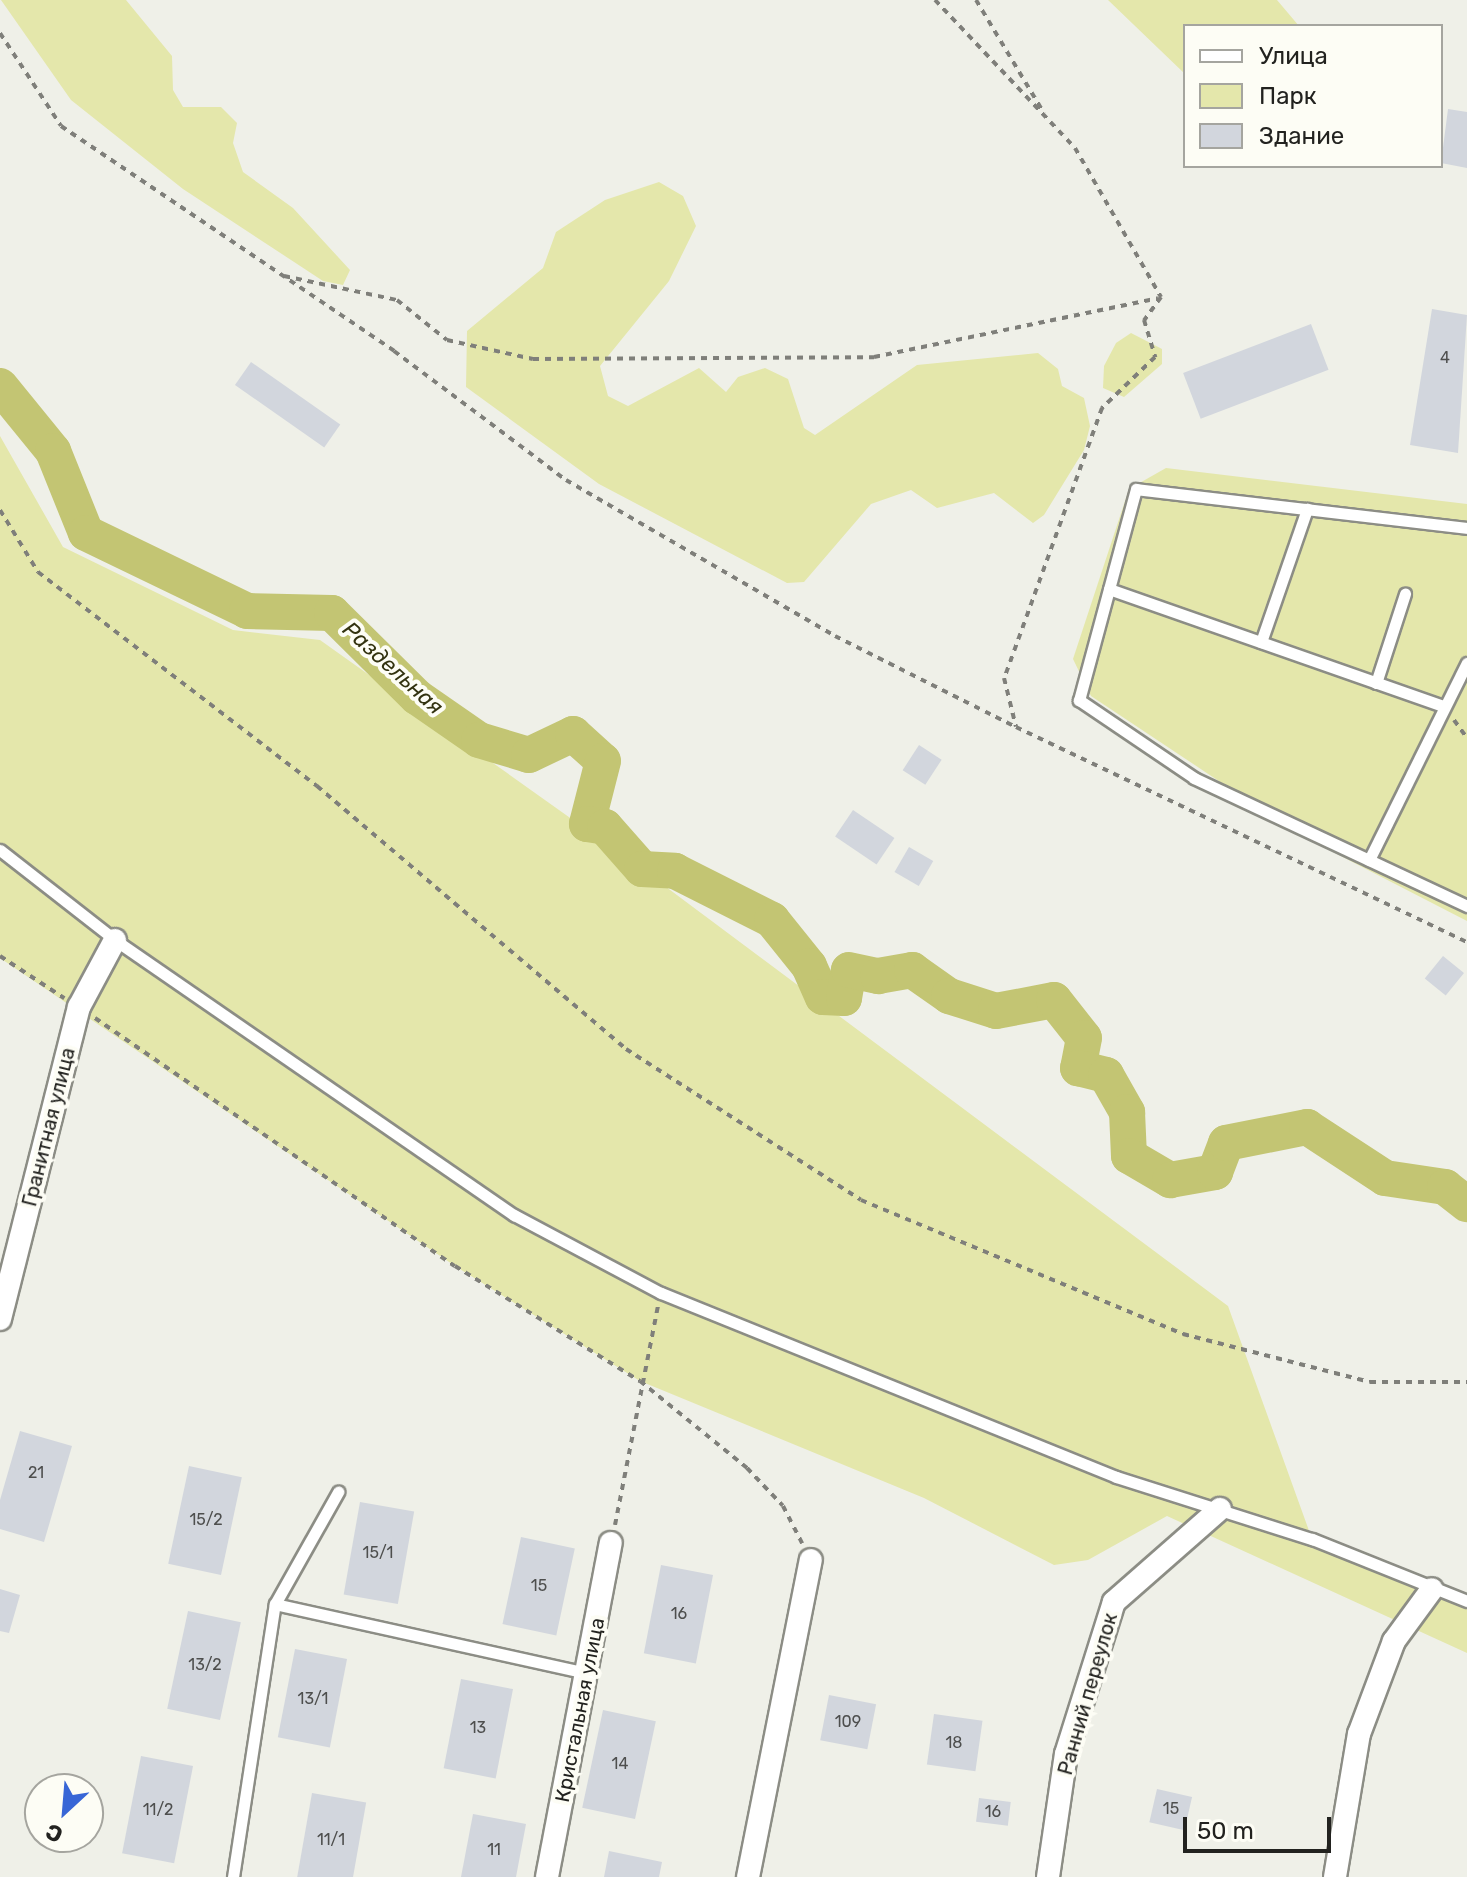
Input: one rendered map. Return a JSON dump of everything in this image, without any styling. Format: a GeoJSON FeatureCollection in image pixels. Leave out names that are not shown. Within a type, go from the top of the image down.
{"type":"FeatureCollection","features":[{"type":"Feature","properties":{"kind":"street","name":"Гранитная улица"},"geometry":{"type":"LineString","coordinates":[[0,1319],[79,1007],[115,940]]}},
{"type":"Feature","properties":{"kind":"street","name":"Ранний переулок"},"geometry":{"type":"LineString","coordinates":[[1048,1877],[1066,1754],[1114,1602],[1220,1509]]}},
{"type":"Feature","properties":{"kind":"street","name":"Кристальная улица"},"geometry":{"type":"LineString","coordinates":[[547,1877],[611,1543]]}},
{"type":"Feature","properties":{"kind":"street"},"geometry":{"type":"LineString","coordinates":[[748,1877],[811,1560]]}},
{"type":"Feature","properties":{"kind":"street"},"geometry":{"type":"LineString","coordinates":[[1335,1877],[1359,1734],[1394,1641],[1432,1589]]}},
{"type":"Feature","properties":{"kind":"lane"},"geometry":{"type":"LineString","coordinates":[[1467,528],[1136,489],[1079,700],[1194,778],[1467,906]]}},
{"type":"Feature","properties":{"kind":"lane"},"geometry":{"type":"LineString","coordinates":[[1261,642],[1307,509]]}},
{"type":"Feature","properties":{"kind":"lane"},"geometry":{"type":"LineString","coordinates":[[1109,589],[1443,706]]}},
{"type":"Feature","properties":{"kind":"lane"},"geometry":{"type":"LineString","coordinates":[[1376,683],[1405,594]]}},
{"type":"Feature","properties":{"kind":"lane"},"geometry":{"type":"LineString","coordinates":[[1369,860],[1467,663]]}},
{"type":"Feature","properties":{"kind":"lane"},"geometry":{"type":"LineString","coordinates":[[0,850],[115,940],[514,1215],[661,1293],[1116,1477],[1220,1509],[1467,1601]]}},
{"type":"Feature","properties":{"kind":"lane"},"geometry":{"type":"LineString","coordinates":[[233,1877],[275,1604],[338,1492]]}},
{"type":"Feature","properties":{"kind":"lane"},"geometry":{"type":"LineString","coordinates":[[275,1604],[587,1673]]}},
{"type":"Feature","properties":{"kind":"path"},"geometry":{"type":"LineString","coordinates":[[935,0],[1075,148],[1161,297]]}},
{"type":"Feature","properties":{"kind":"path"},"geometry":{"type":"LineString","coordinates":[[976,0],[1050,122]]}},
{"type":"Feature","properties":{"kind":"path"},"geometry":{"type":"LineString","coordinates":[[0,33],[61,126],[283,276],[566,480],[835,636],[1016,727],[1467,942]]}},
{"type":"Feature","properties":{"kind":"path"},"geometry":{"type":"LineString","coordinates":[[283,276],[397,300],[447,340],[533,359],[874,357],[1161,297]]}},
{"type":"Feature","properties":{"kind":"path"},"geometry":{"type":"LineString","coordinates":[[1016,727],[1004,678],[1102,408],[1155,357],[1144,320],[1161,297]]}},
{"type":"Feature","properties":{"kind":"path"},"geometry":{"type":"LineString","coordinates":[[0,510],[38,572],[317,786],[626,1049],[861,1200],[1183,1334],[1370,1382],[1467,1382]]}},
{"type":"Feature","properties":{"kind":"path"},"geometry":{"type":"LineString","coordinates":[[0,956],[455,1266],[640,1381],[747,1468],[783,1506],[811,1560]]}},
{"type":"Feature","properties":{"kind":"path"},"geometry":{"type":"LineString","coordinates":[[611,1543],[640,1381],[661,1293]]}},
{"type":"Feature","properties":{"kind":"green space"},"geometry":{"type":"Polygon","coordinates":[[[1,0],[126,0],[172,56],[173,90],[183,107],[221,107],[237,123],[233,143],[243,172],[293,208],[350,270],[343,285],[323,281],[183,189],[71,100],[1,0]]]}},
{"type":"Feature","properties":{"kind":"green space"},"geometry":{"type":"Polygon","coordinates":[[[1108,0],[1277,0],[1297,24],[1183,24],[1183,72],[1108,0]]]}},
{"type":"Feature","properties":{"kind":"green space"},"geometry":{"type":"Polygon","coordinates":[[[659,182],[683,196],[696,226],[669,281],[600,366],[608,396],[628,406],[699,368],[726,392],[738,377],[765,368],[788,379],[804,428],[815,435],[917,365],[1038,353],[1058,369],[1062,386],[1084,398],[1090,426],[1084,450],[1044,515],[1033,523],[994,493],[937,508],[911,490],[871,504],[804,582],[787,583],[599,484],[466,387],[467,331],[543,268],[556,232],[605,200],[659,182]]]}},
{"type":"Feature","properties":{"kind":"green space"},"geometry":{"type":"Polygon","coordinates":[[[1131,333],[1162,349],[1162,364],[1124,397],[1103,388],[1104,366],[1116,343],[1131,333]]]}},
{"type":"Feature","properties":{"kind":"green space"},"geometry":{"type":"Polygon","coordinates":[[[0,436],[63,547],[233,630],[320,640],[642,869],[1228,1306],[1312,1539],[1467,1601],[1467,1653],[1167,1516],[1088,1560],[1054,1565],[924,1498],[640,1381],[455,1266],[0,958],[0,436]]]}},
{"type":"Feature","properties":{"kind":"green space"},"geometry":{"type":"Polygon","coordinates":[[[1166,468],[1467,504],[1467,921],[1300,835],[1091,696],[1073,659],[1129,489],[1166,468]]]}},
{"type":"Feature","properties":{"kind":"building"},"geometry":{"type":"Polygon","coordinates":[[[1448,109],[1467,112],[1467,168],[1443,163],[1448,109]]]}},
{"type":"Feature","properties":{"kind":"building"},"geometry":{"type":"Polygon","coordinates":[[[1432,309],[1467,315],[1458,453],[1410,445],[1432,309]]]}},
{"type":"Feature","properties":{"kind":"building"},"geometry":{"type":"Polygon","coordinates":[[[1311,324],[1329,370],[1201,419],[1183,373],[1311,324]]]}},
{"type":"Feature","properties":{"kind":"building"},"geometry":{"type":"Polygon","coordinates":[[[251,362],[340,425],[324,447],[235,385],[251,362]]]}},
{"type":"Feature","properties":{"kind":"building"},"geometry":{"type":"Polygon","coordinates":[[[919,745],[942,760],[925,785],[903,770],[919,745]]]}},
{"type":"Feature","properties":{"kind":"building"},"geometry":{"type":"Polygon","coordinates":[[[853,810],[894,838],[877,864],[835,837],[853,810]]]}},
{"type":"Feature","properties":{"kind":"building"},"geometry":{"type":"Polygon","coordinates":[[[909,847],[933,861],[919,886],[894,872],[909,847]]]}},
{"type":"Feature","properties":{"kind":"building"},"geometry":{"type":"Polygon","coordinates":[[[1443,956],[1464,973],[1446,996],[1425,979],[1443,956]]]}},
{"type":"Feature","properties":{"kind":"building"},"geometry":{"type":"Polygon","coordinates":[[[20,1431],[72,1446],[44,1542],[0,1529],[0,1500],[20,1431]]]}},
{"type":"Feature","properties":{"kind":"building"},"geometry":{"type":"Polygon","coordinates":[[[189,1466],[242,1477],[221,1575],[168,1564],[189,1466]]]}},
{"type":"Feature","properties":{"kind":"building"},"geometry":{"type":"Polygon","coordinates":[[[360,1502],[414,1512],[398,1604],[344,1595],[360,1502]]]}},
{"type":"Feature","properties":{"kind":"building"},"geometry":{"type":"Polygon","coordinates":[[[521,1537],[575,1548],[556,1635],[502,1624],[521,1537]]]}},
{"type":"Feature","properties":{"kind":"building"},"geometry":{"type":"Polygon","coordinates":[[[661,1565],[713,1575],[696,1663],[644,1653],[661,1565]]]}},
{"type":"Feature","properties":{"kind":"building"},"geometry":{"type":"Polygon","coordinates":[[[0,1589],[20,1595],[9,1633],[0,1631],[0,1589]]]}},
{"type":"Feature","properties":{"kind":"building"},"geometry":{"type":"Polygon","coordinates":[[[188,1611],[241,1622],[220,1720],[167,1709],[188,1611]]]}},
{"type":"Feature","properties":{"kind":"building"},"geometry":{"type":"Polygon","coordinates":[[[295,1649],[347,1659],[330,1747],[278,1737],[295,1649]]]}},
{"type":"Feature","properties":{"kind":"building"},"geometry":{"type":"Polygon","coordinates":[[[461,1679],[513,1689],[496,1778],[444,1768],[461,1679]]]}},
{"type":"Feature","properties":{"kind":"building"},"geometry":{"type":"Polygon","coordinates":[[[829,1695],[876,1704],[867,1749],[820,1740],[829,1695]]]}},
{"type":"Feature","properties":{"kind":"building"},"geometry":{"type":"Polygon","coordinates":[[[603,1710],[656,1721],[635,1819],[582,1808],[603,1710]]]}},
{"type":"Feature","properties":{"kind":"building"},"geometry":{"type":"Polygon","coordinates":[[[934,1714],[983,1721],[975,1771],[927,1765],[934,1714]]]}},
{"type":"Feature","properties":{"kind":"building"},"geometry":{"type":"Polygon","coordinates":[[[141,1756],[193,1766],[174,1863],[122,1853],[141,1756]]]}},
{"type":"Feature","properties":{"kind":"building"},"geometry":{"type":"Polygon","coordinates":[[[1157,1789],[1192,1797],[1184,1830],[1149,1822],[1157,1789]]]}},
{"type":"Feature","properties":{"kind":"building"},"geometry":{"type":"Polygon","coordinates":[[[312,1793],[366,1803],[353,1877],[297,1877],[312,1793]]]}},
{"type":"Feature","properties":{"kind":"building"},"geometry":{"type":"Polygon","coordinates":[[[979,1798],[1011,1802],[1008,1826],[976,1822],[979,1798]]]}},
{"type":"Feature","properties":{"kind":"building"},"geometry":{"type":"Polygon","coordinates":[[[473,1814],[526,1824],[516,1877],[461,1877],[473,1814]]]}},
{"type":"Feature","properties":{"kind":"building"},"geometry":{"type":"Polygon","coordinates":[[[609,1851],[662,1862],[659,1877],[604,1877],[609,1851]]]}},
{"type":"Feature","properties":{"kind":"waterway","name":"Раздельная"},"geometry":{"type":"LineString","coordinates":[[0,386],[53,451],[86,533],[247,611],[332,613],[417,697],[479,740],[529,755],[573,734],[603,761],[587,824],[605,827],[642,869],[675,871],[772,920],[809,966],[823,997],[844,998],[849,970],[878,976],[912,970],[949,996],[996,1011],[1054,1000],[1084,1038],[1078,1068],[1106,1075],[1127,1112],[1129,1156],[1170,1180],[1215,1172],[1226,1143],[1307,1127],[1385,1178],[1445,1187],[1467,1204]]}}]}
